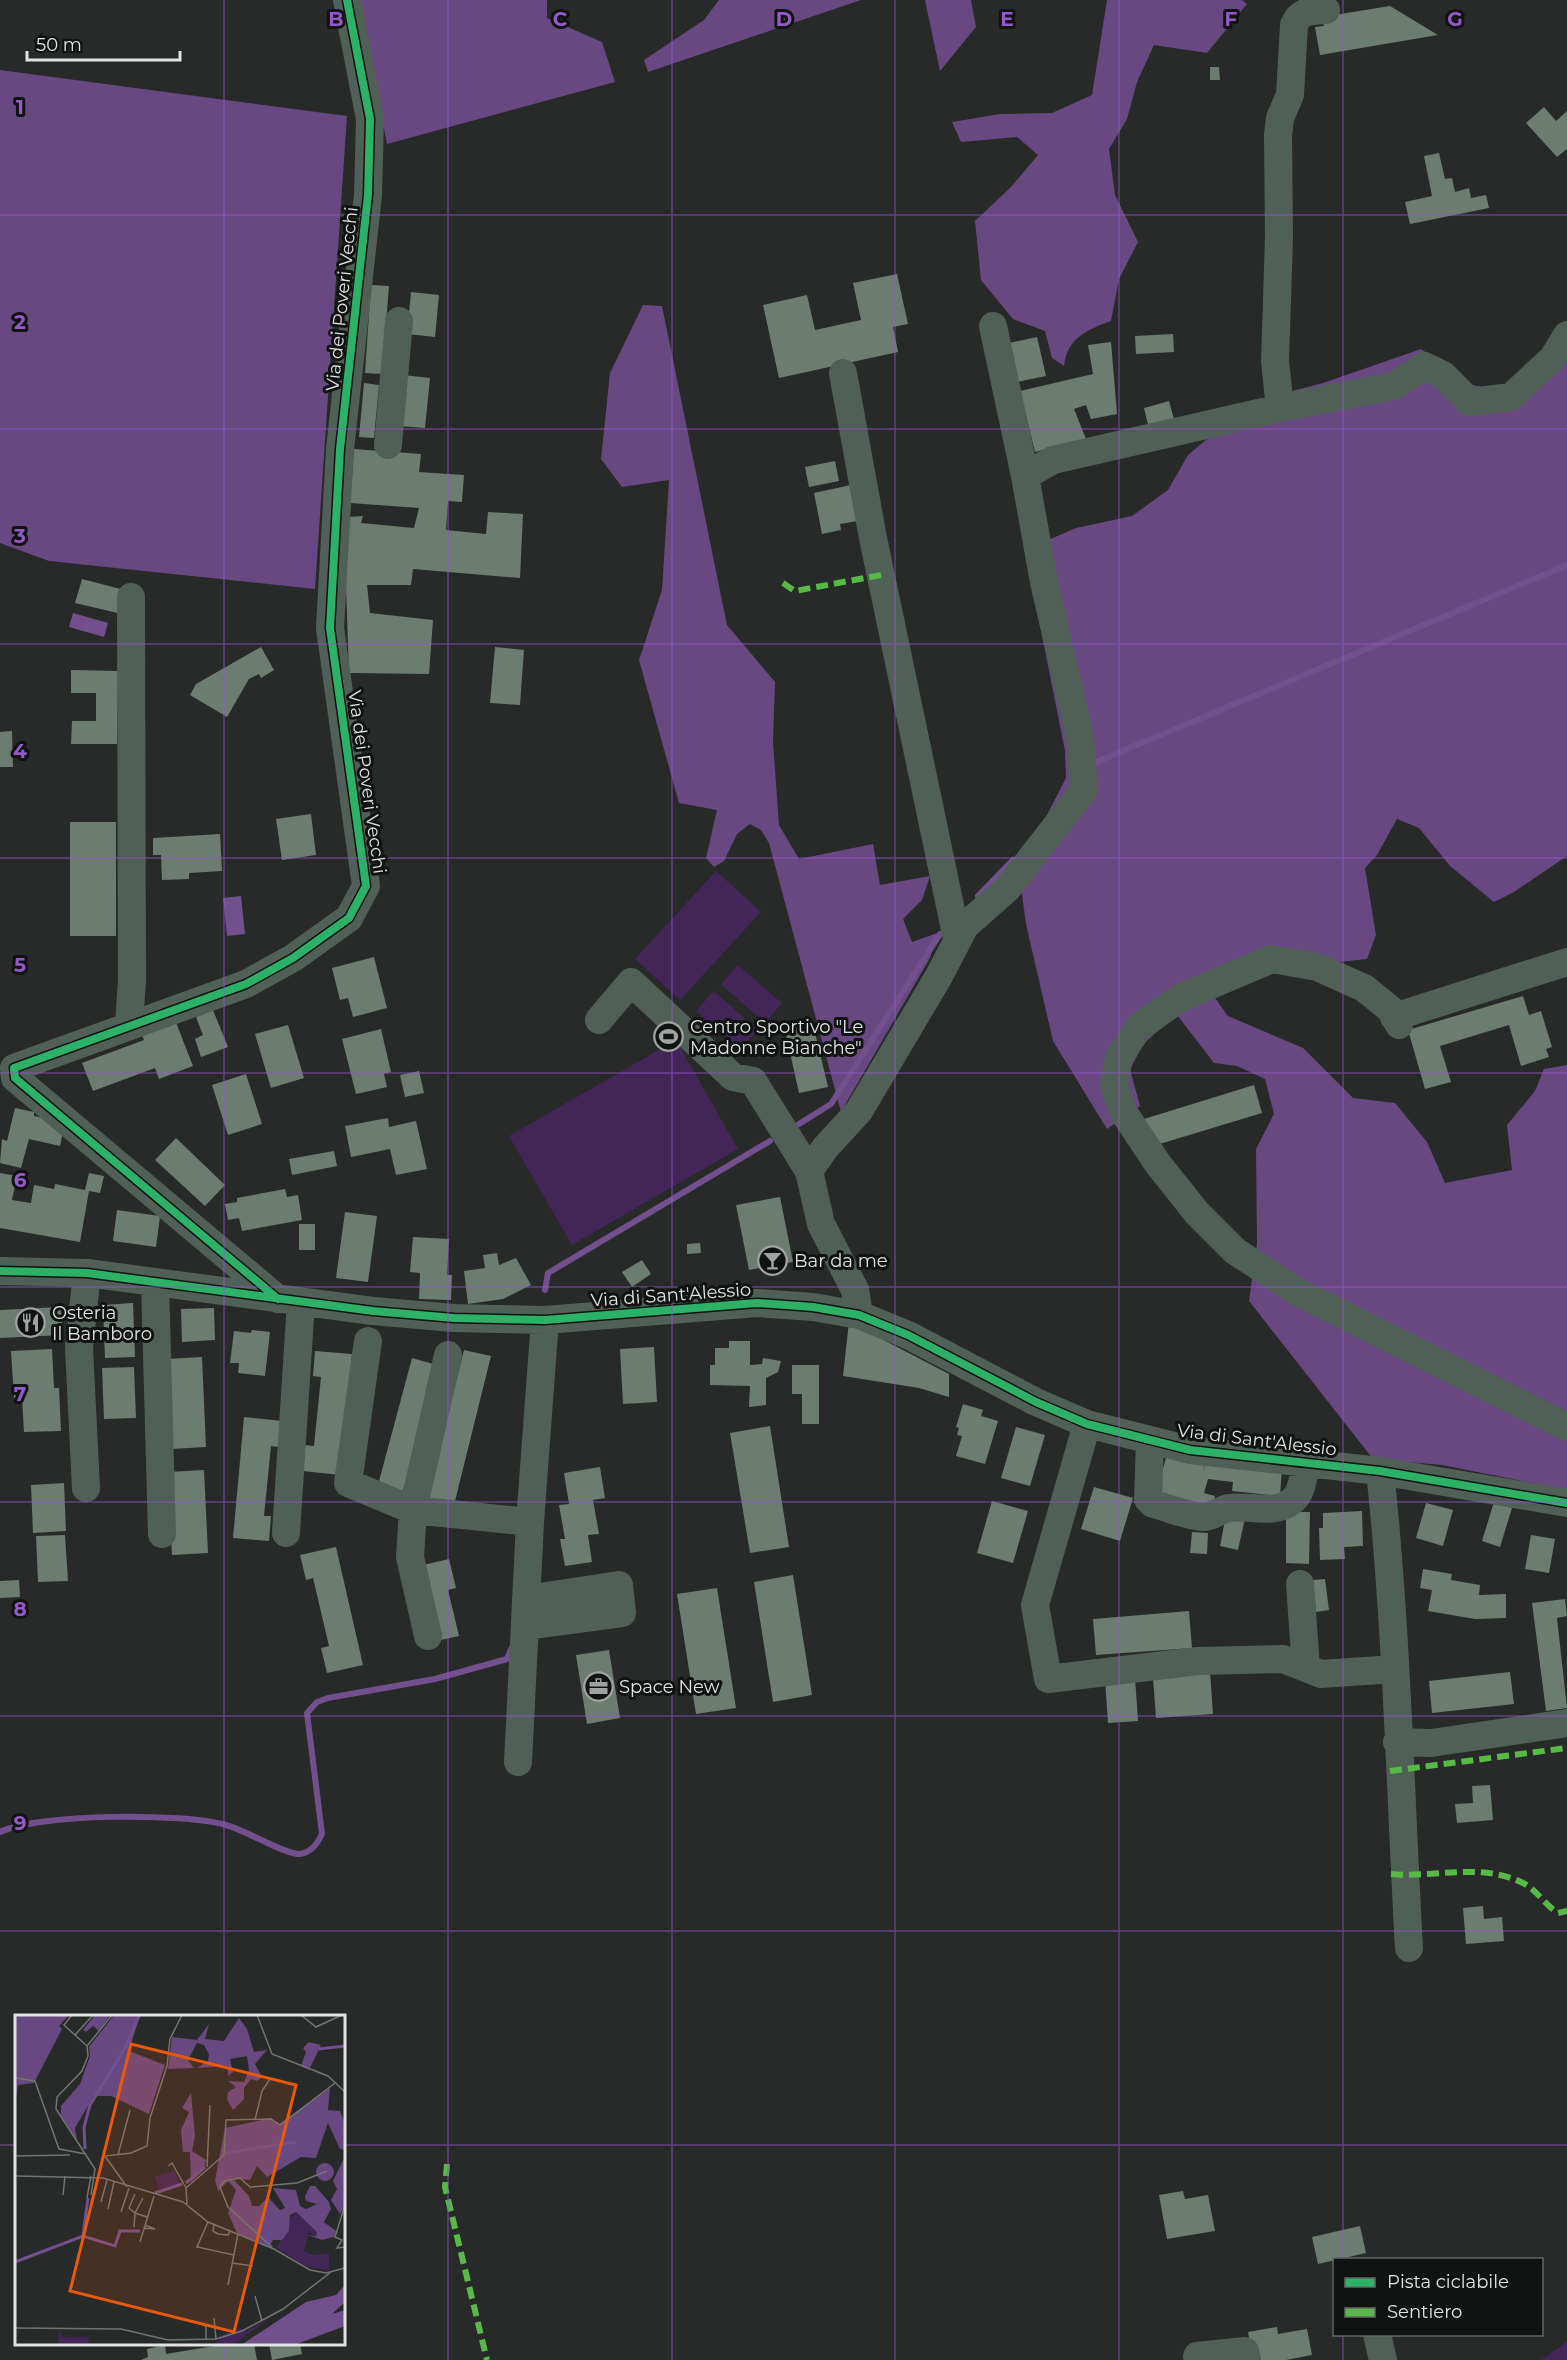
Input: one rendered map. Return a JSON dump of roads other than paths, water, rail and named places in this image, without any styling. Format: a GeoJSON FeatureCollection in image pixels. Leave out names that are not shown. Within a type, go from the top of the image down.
{"type":"FeatureCollection","features":[{"type":"Feature","properties":{"kind":"street","name":"Via dei Poveri Vecchi"},"geometry":{"type":"LineString","coordinates":[[289,1300],[15,1078],[14,1068],[246,984],[284,963],[349,918],[366,886],[330,628],[340,449],[368,195],[370,140],[370,118],[347,0]]}},
{"type":"Feature","properties":{"kind":"street"},"geometry":{"type":"LineString","coordinates":[[1284,407],[1275,361],[1279,238],[1278,135],[1280,118],[1290,95],[1294,26],[1298,16],[1305,12],[1326,10]]}},
{"type":"Feature","properties":{"kind":"street"},"geometry":{"type":"LineString","coordinates":[[388,445],[399,321]]}},
{"type":"Feature","properties":{"kind":"street"},"geometry":{"type":"LineString","coordinates":[[808,1171],[825,1148],[859,1111],[939,976],[965,926],[1008,888],[1084,790],[1080,737],[1044,582],[1025,476],[993,326]]}},
{"type":"Feature","properties":{"kind":"street"},"geometry":{"type":"LineString","coordinates":[[1025,476],[1053,460],[1284,407],[1394,386],[1424,366],[1443,375],[1470,402],[1511,397],[1553,358],[1567,335]]}},
{"type":"Feature","properties":{"kind":"street"},"geometry":{"type":"LineString","coordinates":[[843,373],[873,538],[957,939]]}},
{"type":"Feature","properties":{"kind":"street"},"geometry":{"type":"LineString","coordinates":[[129,1025],[132,980],[131,597]]}},
{"type":"Feature","properties":{"kind":"street"},"geometry":{"type":"LineString","coordinates":[[1567,962],[1397,1021],[1390,1010],[1364,988],[1317,968],[1272,959],[1180,998],[1138,1027],[1119,1057],[1114,1085],[1124,1113],[1158,1164],[1197,1213],[1234,1251],[1298,1292],[1567,1427]]}},
{"type":"Feature","properties":{"kind":"street"},"geometry":{"type":"LineString","coordinates":[[599,1020],[631,982],[733,1077],[753,1081],[808,1171],[821,1224],[855,1290],[859,1315]]}},
{"type":"Feature","properties":{"kind":"street","name":"Via di Sant'Alessio"},"geometry":{"type":"LineString","coordinates":[[0,1271],[87,1274],[443,1317],[545,1320],[757,1304],[813,1307],[859,1315],[908,1335],[1036,1402],[1087,1424],[1190,1450],[1380,1471],[1567,1503]]}},
{"type":"Feature","properties":{"kind":"street"},"geometry":{"type":"LineString","coordinates":[[86,1488],[79,1348],[87,1274]]}},
{"type":"Feature","properties":{"kind":"street"},"geometry":{"type":"LineString","coordinates":[[154,1282],[162,1534]]}},
{"type":"Feature","properties":{"kind":"street"},"geometry":{"type":"LineString","coordinates":[[286,1533],[289,1300]]}},
{"type":"Feature","properties":{"kind":"street"},"geometry":{"type":"LineString","coordinates":[[518,1762],[530,1522],[545,1320]]}},
{"type":"Feature","properties":{"kind":"street"},"geometry":{"type":"LineString","coordinates":[[368,1341],[348,1483],[413,1510],[530,1522]]}},
{"type":"Feature","properties":{"kind":"street"},"geometry":{"type":"LineString","coordinates":[[428,1636],[410,1557],[413,1510],[447,1356]]}},
{"type":"Feature","properties":{"kind":"street"},"geometry":{"type":"LineString","coordinates":[[1087,1424],[1035,1605],[1048,1679],[1198,1661],[1283,1659],[1321,1674],[1395,1669]]}},
{"type":"Feature","properties":{"kind":"street"},"geometry":{"type":"LineString","coordinates":[[1150,1440],[1148,1499],[1153,1504],[1203,1516],[1215,1515],[1242,1506],[1275,1509],[1292,1503],[1299,1494],[1306,1463]]}},
{"type":"Feature","properties":{"kind":"street"},"geometry":{"type":"LineString","coordinates":[[1380,1471],[1395,1669],[1409,1948]]}},
{"type":"Feature","properties":{"kind":"street"},"geometry":{"type":"LineString","coordinates":[[1300,1584],[1306,1668]]}},
{"type":"Feature","properties":{"kind":"street"},"geometry":{"type":"LineString","coordinates":[[1397,1742],[1431,1743],[1567,1723]]}},
{"type":"Feature","properties":{"kind":"street"},"geometry":{"type":"LineString","coordinates":[[1377,2336],[1383,2360]]}},
{"type":"Feature","properties":{"kind":"street"},"geometry":{"type":"LineString","coordinates":[[1197,2356],[1245,2351],[1247,2360]]}},
{"type":"Feature","properties":{"kind":"waterway"},"geometry":{"type":"LineString","coordinates":[[1089,765],[1567,565]]}},
{"type":"Feature","properties":{"kind":"waterway"},"geometry":{"type":"LineString","coordinates":[[978,896],[1013,860]]}},
{"type":"Feature","properties":{"kind":"waterway"},"geometry":{"type":"LineString","coordinates":[[799,1124],[831,1104],[940,934]]}},
{"type":"Feature","properties":{"kind":"waterway"},"geometry":{"type":"LineString","coordinates":[[545,1290],[548,1273],[770,1141]]}},
{"type":"Feature","properties":{"kind":"waterway"},"geometry":{"type":"LineString","coordinates":[[0,1832],[46,1821],[78,1818],[178,1818],[226,1825],[292,1853],[307,1852],[322,1834],[307,1713],[317,1702],[328,1698],[435,1679],[507,1659],[511,1649]]}},
{"type":"Feature","properties":{"kind":"place","name":"Centro Sportivo \"Le Madonne Bianche\""},"geometry":{"type":"Point","coordinates":[669,1037]}},
{"type":"Feature","properties":{"kind":"place","name":"Bar da me"},"geometry":{"type":"Point","coordinates":[773,1261]}},
{"type":"Feature","properties":{"kind":"place","name":"Osteria Il Bamboro"},"geometry":{"type":"Point","coordinates":[31,1323]}},
{"type":"Feature","properties":{"kind":"place","name":"Space New"},"geometry":{"type":"Point","coordinates":[598,1687]}}]}
